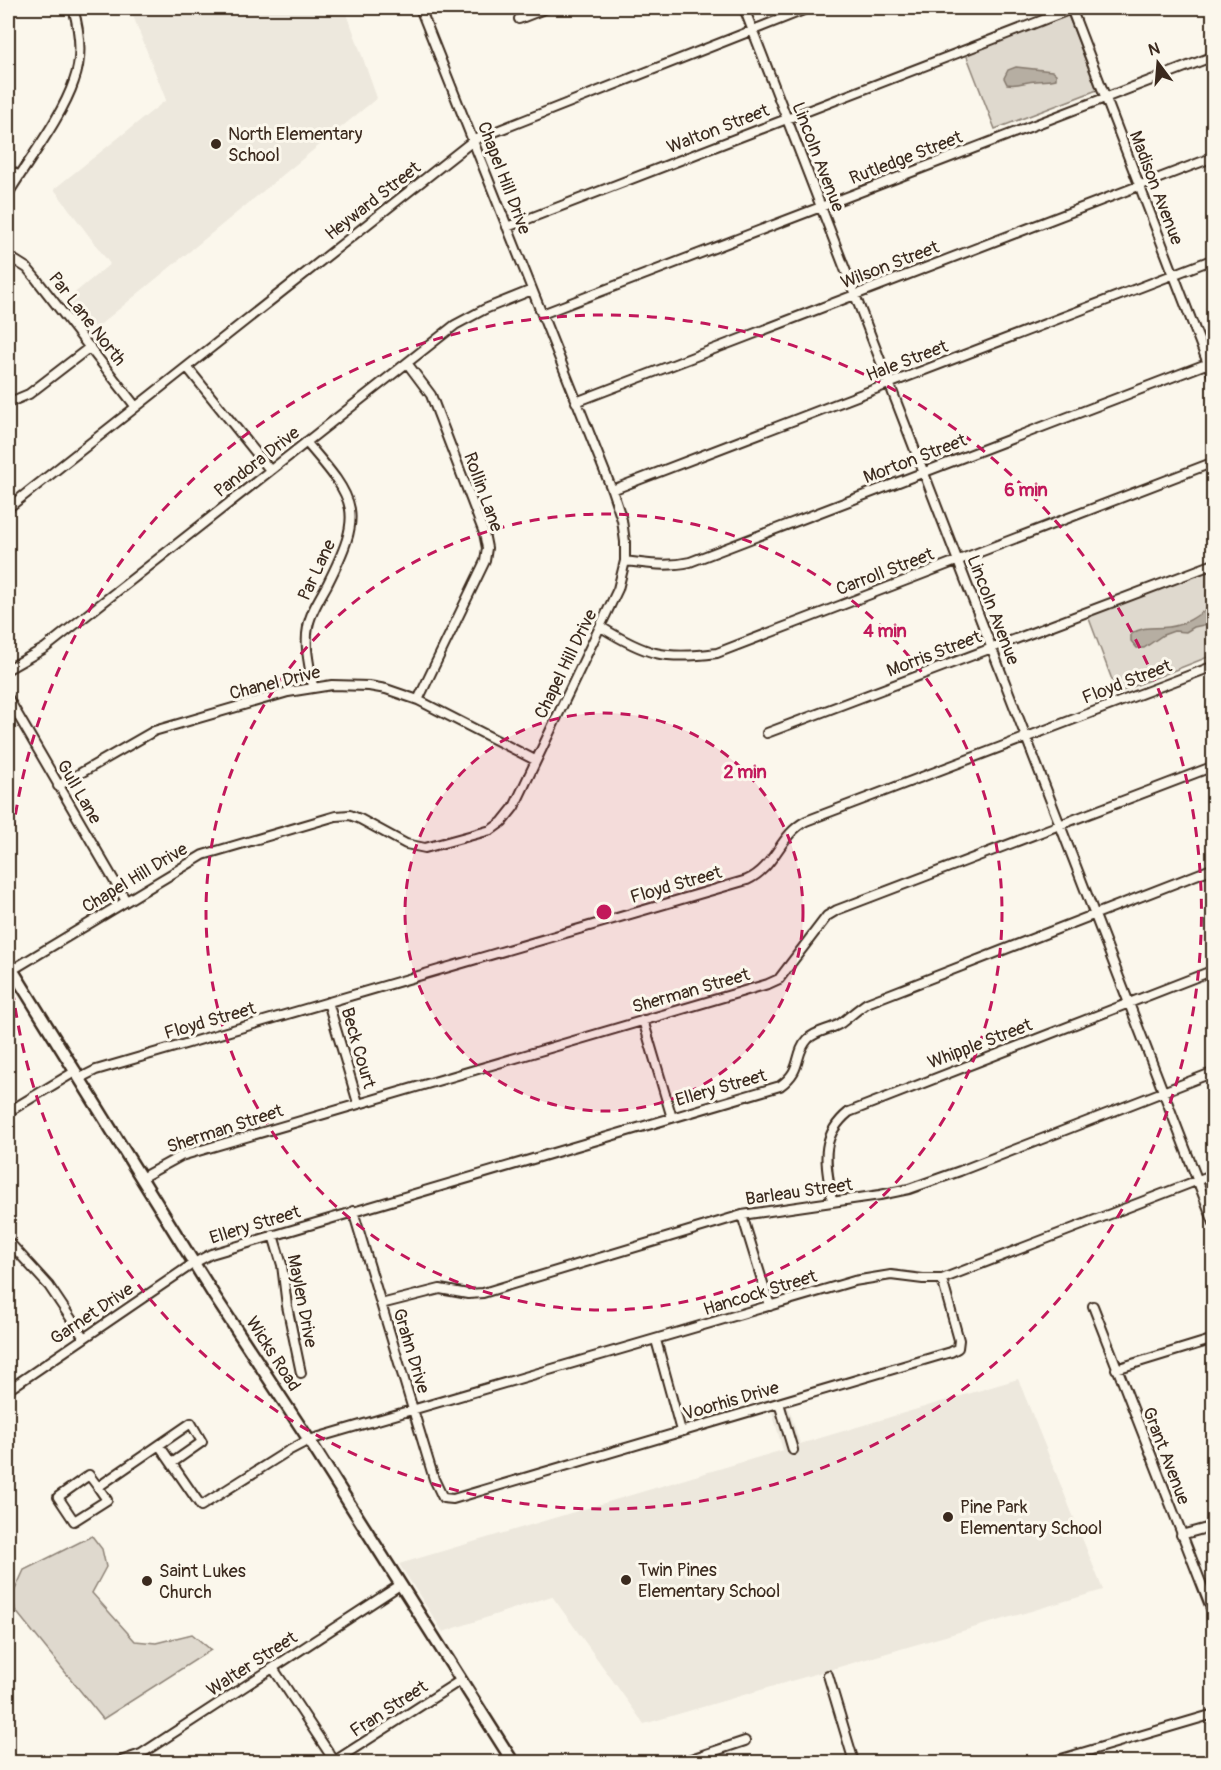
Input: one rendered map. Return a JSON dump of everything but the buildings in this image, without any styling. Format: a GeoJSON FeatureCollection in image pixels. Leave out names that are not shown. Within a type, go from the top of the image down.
{"type":"FeatureCollection","features":[{"type":"Feature","properties":{"kind":"main road","name":"Wicks Road"},"geometry":{"type":"LineString","coordinates":[[10,966],[194,1263],[513,1762]]}},
{"type":"Feature","properties":{"kind":"street"},"geometry":{"type":"LineString","coordinates":[[8,194],[66,101],[74,81],[80,48],[79,28],[73,8]]}},
{"type":"Feature","properties":{"kind":"street","name":"Chapel Hill Drive"},"geometry":{"type":"LineString","coordinates":[[10,966],[203,855],[336,816],[350,815],[405,844],[425,848],[491,830],[502,822],[514,807],[618,589],[625,561],[625,542],[622,520],[612,490],[420,8]]}},
{"type":"Feature","properties":{"kind":"street"},"geometry":{"type":"LineString","coordinates":[[519,19],[547,8]]}},
{"type":"Feature","properties":{"kind":"street","name":"Lincoln Avenue"},"geometry":{"type":"LineString","coordinates":[[744,8],[1214,1223]]}},
{"type":"Feature","properties":{"kind":"street","name":"Heyward Street"},"geometry":{"type":"LineString","coordinates":[[8,508],[474,140],[809,8]]}},
{"type":"Feature","properties":{"kind":"street","name":"Madison Avenue"},"geometry":{"type":"LineString","coordinates":[[1072,8],[1173,275],[1210,362],[1214,379]]}},
{"type":"Feature","properties":{"kind":"street","name":"Walton Street"},"geometry":{"type":"LineString","coordinates":[[507,227],[1072,8]]}},
{"type":"Feature","properties":{"kind":"street","name":"Rutledge Street"},"geometry":{"type":"LineString","coordinates":[[542,314],[1214,56]]}},
{"type":"Feature","properties":{"kind":"street","name":"Wilson Street"},"geometry":{"type":"LineString","coordinates":[[576,402],[1214,157]]}},
{"type":"Feature","properties":{"kind":"street"},"geometry":{"type":"LineString","coordinates":[[8,169],[19,176]]}},
{"type":"Feature","properties":{"kind":"street","name":"Par Lane North"},"geometry":{"type":"LineString","coordinates":[[8,256],[27,268],[136,407]]}},
{"type":"Feature","properties":{"kind":"street","name":"Hale Street"},"geometry":{"type":"LineString","coordinates":[[612,490],[1214,260]]}},
{"type":"Feature","properties":{"kind":"street","name":"Pandora Drive"},"geometry":{"type":"LineString","coordinates":[[8,669],[45,648],[470,315],[532,290]]}},
{"type":"Feature","properties":{"kind":"street"},"geometry":{"type":"LineString","coordinates":[[10,402],[29,394],[90,347]]}},
{"type":"Feature","properties":{"kind":"street","name":"Morton Street"},"geometry":{"type":"LineString","coordinates":[[625,561],[656,565],[677,565],[690,562],[1210,362]]}},
{"type":"Feature","properties":{"kind":"street","name":"Rollin Lane"},"geometry":{"type":"LineString","coordinates":[[406,363],[431,394],[484,533],[487,548],[485,561],[476,583],[418,700]]}},
{"type":"Feature","properties":{"kind":"street"},"geometry":{"type":"LineString","coordinates":[[187,367],[270,470]]}},
{"type":"Feature","properties":{"kind":"street","name":"Par Lane"},"geometry":{"type":"LineString","coordinates":[[306,442],[339,482],[348,497],[351,515],[349,534],[343,553],[308,625],[306,645],[313,687]]}},
{"type":"Feature","properties":{"kind":"street","name":"Carroll Street"},"geometry":{"type":"LineString","coordinates":[[601,627],[650,652],[667,656],[686,657],[717,653],[1214,462]]}},
{"type":"Feature","properties":{"kind":"street","name":"Morris Street"},"geometry":{"type":"LineString","coordinates":[[767,734],[1214,564]]}},
{"type":"Feature","properties":{"kind":"street","name":"Floyd Street"},"geometry":{"type":"LineString","coordinates":[[8,1112],[78,1074],[747,880],[766,868],[787,837],[795,827],[801,824],[1214,666]]}},
{"type":"Feature","properties":{"kind":"street","name":"Chanel Drive"},"geometry":{"type":"LineString","coordinates":[[58,786],[154,731],[313,687],[349,684],[386,689],[418,700],[535,760]]}},
{"type":"Feature","properties":{"kind":"street","name":"Gull Lane"},"geometry":{"type":"LineString","coordinates":[[8,698],[126,901]]}},
{"type":"Feature","properties":{"kind":"street","name":"Sherman Street"},"geometry":{"type":"LineString","coordinates":[[141,1178],[181,1156],[779,979],[827,916],[837,910],[1214,766]]}},
{"type":"Feature","properties":{"kind":"street","name":"Ellery Street"},"geometry":{"type":"LineString","coordinates":[[194,1263],[211,1254],[273,1235],[780,1086],[790,1079],[796,1070],[802,1049],[808,1039],[842,1022],[867,1003],[1214,868]]}},
{"type":"Feature","properties":{"kind":"street","name":"Whipple Street"},"geometry":{"type":"LineString","coordinates":[[832,1202],[826,1151],[829,1135],[837,1122],[849,1112],[1214,970]]}},
{"type":"Feature","properties":{"kind":"street","name":"Beck Court"},"geometry":{"type":"LineString","coordinates":[[328,1002],[358,1103]]}},
{"type":"Feature","properties":{"kind":"street"},"geometry":{"type":"LineString","coordinates":[[643,1020],[672,1118]]}},
{"type":"Feature","properties":{"kind":"street","name":"Barleau Street"},"geometry":{"type":"LineString","coordinates":[[381,1304],[440,1289],[468,1294],[483,1293],[742,1215],[880,1195],[933,1181],[1214,1072]]}},
{"type":"Feature","properties":{"kind":"street","name":"Hancock Street"},"geometry":{"type":"LineString","coordinates":[[172,1463],[201,1506],[309,1440],[874,1276],[942,1279],[1214,1174]]}},
{"type":"Feature","properties":{"kind":"street","name":"Grahn Drive"},"geometry":{"type":"LineString","coordinates":[[353,1211],[434,1479],[443,1498]]}},
{"type":"Feature","properties":{"kind":"street"},"geometry":{"type":"LineString","coordinates":[[742,1215],[770,1306]]}},
{"type":"Feature","properties":{"kind":"street","name":"Maylen Drive"},"geometry":{"type":"LineString","coordinates":[[273,1235],[282,1265],[287,1306],[301,1373]]}},
{"type":"Feature","properties":{"kind":"street"},"geometry":{"type":"LineString","coordinates":[[8,1241],[50,1286],[84,1338]]}},
{"type":"Feature","properties":{"kind":"street","name":"Garnet Drive"},"geometry":{"type":"LineString","coordinates":[[8,1390],[194,1263]]}},
{"type":"Feature","properties":{"kind":"street","name":"Voorhis Drive"},"geometry":{"type":"LineString","coordinates":[[443,1498],[453,1499],[951,1352],[958,1348],[959,1340],[942,1279]]}},
{"type":"Feature","properties":{"kind":"street","name":"Grant Avenue"},"geometry":{"type":"LineString","coordinates":[[1093,1306],[1214,1616]]}},
{"type":"Feature","properties":{"kind":"street"},"geometry":{"type":"LineString","coordinates":[[1116,1369],[1214,1339]]}},
{"type":"Feature","properties":{"kind":"street"},"geometry":{"type":"LineString","coordinates":[[656,1340],[681,1431]]}},
{"type":"Feature","properties":{"kind":"street"},"geometry":{"type":"LineString","coordinates":[[779,1402],[793,1450]]}},
{"type":"Feature","properties":{"kind":"street"},"geometry":{"type":"LineString","coordinates":[[98,1487],[159,1445],[191,1423],[202,1442],[172,1463],[159,1445]]}},
{"type":"Feature","properties":{"kind":"street"},"geometry":{"type":"LineString","coordinates":[[89,1475],[98,1487],[107,1500],[74,1521],[58,1497],[89,1475]]}},
{"type":"Feature","properties":{"kind":"street"},"geometry":{"type":"LineString","coordinates":[[1181,1535],[1214,1526]]}},
{"type":"Feature","properties":{"kind":"street","name":"Walter Street"},"geometry":{"type":"LineString","coordinates":[[118,1762],[141,1754],[400,1585]]}},
{"type":"Feature","properties":{"kind":"street"},"geometry":{"type":"LineString","coordinates":[[273,1668],[334,1762]]}},
{"type":"Feature","properties":{"kind":"street"},"geometry":{"type":"LineString","coordinates":[[828,1675],[854,1762]]}},
{"type":"Feature","properties":{"kind":"street","name":"Fran Street"},"geometry":{"type":"LineString","coordinates":[[334,1762],[461,1680]]}},
{"type":"Feature","properties":{"kind":"street"},"geometry":{"type":"LineString","coordinates":[[1051,1762],[1214,1714]]}},
{"type":"Feature","properties":{"kind":"street"},"geometry":{"type":"LineString","coordinates":[[682,1762],[745,1741]]}},
{"type":"Feature","properties":{"kind":"shaded area","name":"North Elementary School"},"geometry":{"type":"Polygon","coordinates":[[[130,8],[345,8],[377,98],[91,332],[66,300],[110,264],[54,189],[166,100],[130,8]]]}},
{"type":"Feature","properties":{"kind":"shaded area"},"geometry":{"type":"Polygon","coordinates":[[[1068,15],[1097,90],[995,129],[966,54],[1068,15]]]}},
{"type":"Feature","properties":{"kind":"shaded area"},"geometry":{"type":"Polygon","coordinates":[[[1016,67],[1052,71],[1056,74],[1056,79],[1007,84],[1004,78],[1008,70],[1016,67]]]}},
{"type":"Feature","properties":{"kind":"shaded area"},"geometry":{"type":"Polygon","coordinates":[[[1213,568],[1213,655],[1117,693],[1088,616],[1213,568]]]}},
{"type":"Feature","properties":{"kind":"shaded area"},"geometry":{"type":"Polygon","coordinates":[[[1209,607],[1213,607],[1213,623],[1194,627],[1186,632],[1174,631],[1163,635],[1144,648],[1137,648],[1131,641],[1131,634],[1136,631],[1180,624],[1209,607]]]}},
{"type":"Feature","properties":{"kind":"shaded area"},"geometry":{"type":"Polygon","coordinates":[[[1018,1379],[1103,1590],[644,1724],[552,1596],[443,1632],[399,1564],[783,1450],[772,1412],[789,1408],[800,1444],[1018,1379]]]}},
{"type":"Feature","properties":{"kind":"shaded area"},"geometry":{"type":"Polygon","coordinates":[[[92,1536],[102,1549],[106,1567],[92,1593],[135,1641],[156,1643],[192,1634],[211,1650],[103,1719],[15,1610],[13,1594],[24,1570],[92,1536]]]}},
{"type":"Feature","properties":{"kind":"place","name":"North Elementary School"},"geometry":{"type":"Point","coordinates":[216,144]}},
{"type":"Feature","properties":{"kind":"place","name":"Pine Park Elementary School"},"geometry":{"type":"Point","coordinates":[948,1517]}},
{"type":"Feature","properties":{"kind":"place","name":"Twin Pines Elementary School"},"geometry":{"type":"Point","coordinates":[626,1580]}},
{"type":"Feature","properties":{"kind":"place","name":"Saint Lukes Church"},"geometry":{"type":"Point","coordinates":[147,1581]}}]}
